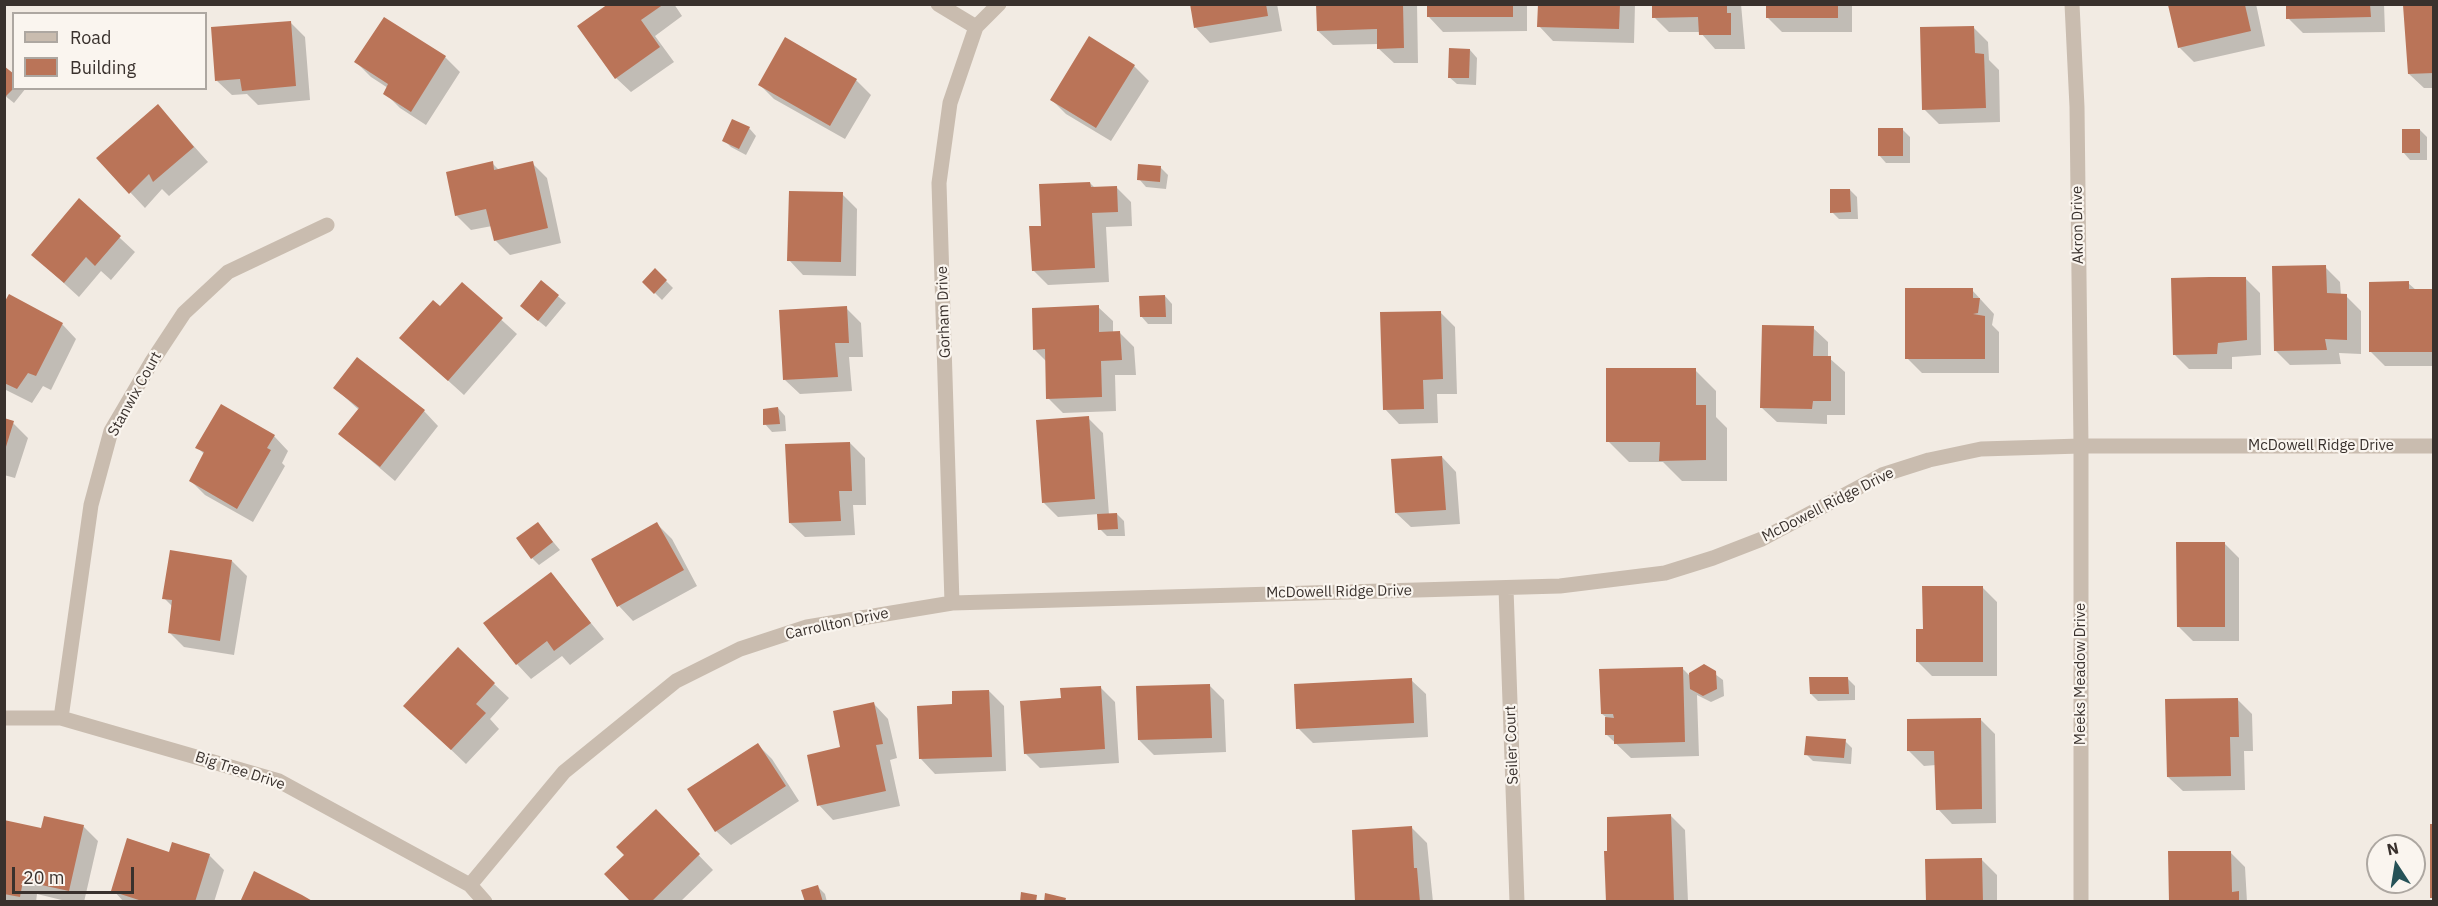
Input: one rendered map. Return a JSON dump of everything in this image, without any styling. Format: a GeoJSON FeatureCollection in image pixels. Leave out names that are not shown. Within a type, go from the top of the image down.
{"type":"FeatureCollection","features":[{"type":"Feature","properties":{"kind":"street"},"geometry":{"type":"LineString","coordinates":[[938,4],[976,27],[999,4]]}},
{"type":"Feature","properties":{"kind":"street","name":"Akron Drive"},"geometry":{"type":"LineString","coordinates":[[2072,4],[2077,107],[2081,446]]}},
{"type":"Feature","properties":{"kind":"street","name":"Gorham Drive"},"geometry":{"type":"LineString","coordinates":[[952,603],[939,183],[950,103],[976,27]]}},
{"type":"Feature","properties":{"kind":"street","name":"Stanwix Court"},"geometry":{"type":"LineString","coordinates":[[61,718],[89,514],[111,431],[184,313],[228,272],[327,225]]}},
{"type":"Feature","properties":{"kind":"street","name":"McDowell Ridge Drive"},"geometry":{"type":"LineString","coordinates":[[1226,595],[1560,586],[1665,573],[1762,539],[1882,475],[1929,460],[1980,449],[2081,446],[2433,446]]}},
{"type":"Feature","properties":{"kind":"street","name":"Meeks Meadow Drive"},"geometry":{"type":"LineString","coordinates":[[2081,446],[2081,902]]}},
{"type":"Feature","properties":{"kind":"street","name":"Seiler Court"},"geometry":{"type":"LineString","coordinates":[[1506,588],[1517,902]]}},
{"type":"Feature","properties":{"kind":"street","name":"Carrollton Drive"},"geometry":{"type":"LineString","coordinates":[[470,885],[564,772],[676,681],[740,649],[807,627],[952,603],[1226,595]]}},
{"type":"Feature","properties":{"kind":"street","name":"Big Tree Drive"},"geometry":{"type":"LineString","coordinates":[[4,718],[61,718],[279,781],[470,885],[485,902]]}},
{"type":"Feature","properties":{"kind":"building"},"geometry":{"type":"Polygon","coordinates":[[[608,4],[664,4],[641,20],[660,47],[615,79],[577,26],[608,4]]]}},
{"type":"Feature","properties":{"kind":"building"},"geometry":{"type":"Polygon","coordinates":[[[1190,4],[1266,4],[1268,16],[1194,28],[1190,4]]]}},
{"type":"Feature","properties":{"kind":"building"},"geometry":{"type":"Polygon","coordinates":[[[1316,4],[1403,4],[1404,48],[1377,49],[1377,29],[1317,31],[1316,4]]]}},
{"type":"Feature","properties":{"kind":"building"},"geometry":{"type":"Polygon","coordinates":[[[1427,4],[1513,4],[1513,17],[1427,17],[1427,4]]]}},
{"type":"Feature","properties":{"kind":"building"},"geometry":{"type":"Polygon","coordinates":[[[1538,4],[1620,4],[1619,29],[1537,27],[1538,4]]]}},
{"type":"Feature","properties":{"kind":"building"},"geometry":{"type":"Polygon","coordinates":[[[1652,4],[1727,4],[1727,13],[1731,13],[1731,35],[1699,35],[1698,17],[1652,18],[1652,4]]]}},
{"type":"Feature","properties":{"kind":"building"},"geometry":{"type":"Polygon","coordinates":[[[1766,4],[1838,4],[1838,18],[1766,18],[1766,4]]]}},
{"type":"Feature","properties":{"kind":"building"},"geometry":{"type":"Polygon","coordinates":[[[2286,4],[2370,4],[2371,17],[2286,19],[2286,4]]]}},
{"type":"Feature","properties":{"kind":"building"},"geometry":{"type":"Polygon","coordinates":[[[2434,4],[2434,73],[2408,74],[2403,5],[2434,4]]]}},
{"type":"Feature","properties":{"kind":"building"},"geometry":{"type":"Polygon","coordinates":[[[2168,5],[2245,5],[2251,31],[2178,48],[2168,5]]]}},
{"type":"Feature","properties":{"kind":"building"},"geometry":{"type":"Polygon","coordinates":[[[384,17],[446,56],[411,112],[383,94],[388,84],[354,62],[384,17]]]}},
{"type":"Feature","properties":{"kind":"building"},"geometry":{"type":"Polygon","coordinates":[[[291,21],[296,86],[242,91],[240,79],[215,81],[211,27],[291,21]]]}},
{"type":"Feature","properties":{"kind":"building"},"geometry":{"type":"Polygon","coordinates":[[[1974,26],[1975,53],[1984,54],[1986,108],[1922,110],[1920,27],[1974,26]]]}},
{"type":"Feature","properties":{"kind":"building"},"geometry":{"type":"Polygon","coordinates":[[[1089,36],[1135,65],[1096,128],[1050,100],[1089,36]]]}},
{"type":"Feature","properties":{"kind":"building"},"geometry":{"type":"Polygon","coordinates":[[[785,37],[857,79],[830,126],[758,85],[785,37]]]}},
{"type":"Feature","properties":{"kind":"building"},"geometry":{"type":"Polygon","coordinates":[[[1449,48],[1470,49],[1469,78],[1448,78],[1449,48]]]}},
{"type":"Feature","properties":{"kind":"building"},"geometry":{"type":"Polygon","coordinates":[[[4,66],[12,72],[12,90],[4,98],[4,66]]]}},
{"type":"Feature","properties":{"kind":"building"},"geometry":{"type":"Polygon","coordinates":[[[158,104],[194,147],[153,182],[149,174],[129,194],[96,158],[158,104]]]}},
{"type":"Feature","properties":{"kind":"building"},"geometry":{"type":"Polygon","coordinates":[[[732,119],[750,127],[739,149],[722,141],[732,119]]]}},
{"type":"Feature","properties":{"kind":"building"},"geometry":{"type":"Polygon","coordinates":[[[1878,128],[1903,128],[1903,156],[1878,156],[1878,128]]]}},
{"type":"Feature","properties":{"kind":"building"},"geometry":{"type":"Polygon","coordinates":[[[2402,129],[2420,129],[2420,153],[2402,153],[2402,129]]]}},
{"type":"Feature","properties":{"kind":"building"},"geometry":{"type":"Polygon","coordinates":[[[493,161],[494,170],[533,161],[548,228],[494,241],[486,209],[455,216],[446,172],[493,161]]]}},
{"type":"Feature","properties":{"kind":"building"},"geometry":{"type":"Polygon","coordinates":[[[1138,164],[1161,166],[1160,182],[1137,180],[1138,164]]]}},
{"type":"Feature","properties":{"kind":"building"},"geometry":{"type":"Polygon","coordinates":[[[1090,182],[1091,187],[1117,186],[1118,212],[1092,213],[1095,268],[1032,271],[1029,226],[1041,226],[1039,184],[1090,182]]]}},
{"type":"Feature","properties":{"kind":"building"},"geometry":{"type":"Polygon","coordinates":[[[1830,189],[1850,189],[1851,212],[1830,213],[1830,189]]]}},
{"type":"Feature","properties":{"kind":"building"},"geometry":{"type":"Polygon","coordinates":[[[789,191],[843,192],[841,262],[787,261],[789,191]]]}},
{"type":"Feature","properties":{"kind":"building"},"geometry":{"type":"Polygon","coordinates":[[[79,198],[121,236],[95,266],[86,257],[64,283],[31,255],[79,198]]]}},
{"type":"Feature","properties":{"kind":"building"},"geometry":{"type":"Polygon","coordinates":[[[2326,265],[2327,293],[2347,294],[2347,340],[2325,339],[2327,350],[2274,351],[2272,266],[2326,265]]]}},
{"type":"Feature","properties":{"kind":"building"},"geometry":{"type":"Polygon","coordinates":[[[655,268],[667,280],[654,294],[642,282],[655,268]]]}},
{"type":"Feature","properties":{"kind":"building"},"geometry":{"type":"Polygon","coordinates":[[[2246,277],[2247,340],[2218,343],[2217,354],[2173,355],[2171,278],[2246,277]]]}},
{"type":"Feature","properties":{"kind":"building"},"geometry":{"type":"Polygon","coordinates":[[[541,280],[559,295],[538,321],[520,306],[541,280]]]}},
{"type":"Feature","properties":{"kind":"building"},"geometry":{"type":"Polygon","coordinates":[[[2409,281],[2409,289],[2434,289],[2434,352],[2369,352],[2369,282],[2409,281]]]}},
{"type":"Feature","properties":{"kind":"building"},"geometry":{"type":"Polygon","coordinates":[[[462,282],[503,318],[448,381],[399,338],[433,300],[440,306],[462,282]]]}},
{"type":"Feature","properties":{"kind":"building"},"geometry":{"type":"Polygon","coordinates":[[[1905,288],[1973,288],[1973,298],[1980,298],[1978,313],[1973,314],[1985,316],[1985,359],[1905,359],[1905,288]]]}},
{"type":"Feature","properties":{"kind":"building"},"geometry":{"type":"Polygon","coordinates":[[[9,294],[63,323],[36,376],[28,373],[17,389],[4,383],[4,303],[9,294]]]}},
{"type":"Feature","properties":{"kind":"building"},"geometry":{"type":"Polygon","coordinates":[[[1165,295],[1166,317],[1140,317],[1139,296],[1165,295]]]}},
{"type":"Feature","properties":{"kind":"building"},"geometry":{"type":"Polygon","coordinates":[[[1099,305],[1099,332],[1120,331],[1122,360],[1101,361],[1102,397],[1046,399],[1045,349],[1033,350],[1032,308],[1099,305]]]}},
{"type":"Feature","properties":{"kind":"building"},"geometry":{"type":"Polygon","coordinates":[[[847,306],[849,343],[835,343],[838,377],[783,380],[779,310],[847,306]]]}},
{"type":"Feature","properties":{"kind":"building"},"geometry":{"type":"Polygon","coordinates":[[[1441,311],[1443,379],[1423,380],[1424,409],[1383,410],[1380,312],[1441,311]]]}},
{"type":"Feature","properties":{"kind":"building"},"geometry":{"type":"Polygon","coordinates":[[[1762,325],[1814,326],[1813,356],[1831,356],[1831,401],[1813,401],[1812,409],[1760,408],[1762,325]]]}},
{"type":"Feature","properties":{"kind":"building"},"geometry":{"type":"Polygon","coordinates":[[[357,357],[425,410],[380,467],[338,434],[359,408],[333,388],[357,357]]]}},
{"type":"Feature","properties":{"kind":"building"},"geometry":{"type":"Polygon","coordinates":[[[1606,368],[1696,368],[1696,405],[1706,405],[1706,460],[1659,461],[1660,442],[1606,442],[1606,368]]]}},
{"type":"Feature","properties":{"kind":"building"},"geometry":{"type":"Polygon","coordinates":[[[221,404],[275,435],[267,448],[271,450],[237,509],[189,481],[204,452],[195,448],[221,404]]]}},
{"type":"Feature","properties":{"kind":"building"},"geometry":{"type":"Polygon","coordinates":[[[778,407],[780,424],[763,425],[763,409],[778,407]]]}},
{"type":"Feature","properties":{"kind":"building"},"geometry":{"type":"Polygon","coordinates":[[[1089,416],[1095,499],[1042,503],[1036,420],[1089,416]]]}},
{"type":"Feature","properties":{"kind":"building"},"geometry":{"type":"Polygon","coordinates":[[[4,418],[14,421],[5,450],[4,450],[4,418]]]}},
{"type":"Feature","properties":{"kind":"building"},"geometry":{"type":"Polygon","coordinates":[[[850,442],[852,491],[839,491],[841,521],[789,523],[785,444],[850,442]]]}},
{"type":"Feature","properties":{"kind":"building"},"geometry":{"type":"Polygon","coordinates":[[[1442,456],[1446,510],[1395,513],[1391,459],[1442,456]]]}},
{"type":"Feature","properties":{"kind":"building"},"geometry":{"type":"Polygon","coordinates":[[[1117,513],[1118,529],[1098,530],[1097,514],[1117,513]]]}},
{"type":"Feature","properties":{"kind":"building"},"geometry":{"type":"Polygon","coordinates":[[[538,522],[553,542],[531,559],[516,538],[538,522]]]}},
{"type":"Feature","properties":{"kind":"building"},"geometry":{"type":"Polygon","coordinates":[[[657,522],[684,570],[617,607],[591,559],[657,522]]]}},
{"type":"Feature","properties":{"kind":"building"},"geometry":{"type":"Polygon","coordinates":[[[2176,542],[2225,542],[2225,627],[2177,627],[2176,542]]]}},
{"type":"Feature","properties":{"kind":"building"},"geometry":{"type":"Polygon","coordinates":[[[170,550],[232,560],[220,641],[168,633],[172,600],[162,599],[170,550]]]}},
{"type":"Feature","properties":{"kind":"building"},"geometry":{"type":"Polygon","coordinates":[[[551,572],[591,623],[554,651],[547,641],[516,665],[483,623],[551,572]]]}},
{"type":"Feature","properties":{"kind":"building"},"geometry":{"type":"Polygon","coordinates":[[[1922,586],[1983,586],[1983,662],[1916,662],[1916,629],[1923,629],[1922,586]]]}},
{"type":"Feature","properties":{"kind":"building"},"geometry":{"type":"Polygon","coordinates":[[[458,647],[495,683],[476,704],[486,713],[451,750],[403,706],[458,647]]]}},
{"type":"Feature","properties":{"kind":"building"},"geometry":{"type":"Polygon","coordinates":[[[1704,664],[1716,671],[1717,689],[1703,696],[1690,689],[1689,673],[1704,664]]]}},
{"type":"Feature","properties":{"kind":"building"},"geometry":{"type":"Polygon","coordinates":[[[1683,667],[1685,742],[1614,744],[1614,735],[1605,735],[1605,717],[1614,718],[1613,714],[1601,714],[1599,669],[1683,667]]]}},
{"type":"Feature","properties":{"kind":"building"},"geometry":{"type":"Polygon","coordinates":[[[1809,677],[1848,677],[1849,694],[1810,694],[1809,677]]]}},
{"type":"Feature","properties":{"kind":"building"},"geometry":{"type":"Polygon","coordinates":[[[1412,678],[1414,723],[1296,729],[1294,684],[1412,678]]]}},
{"type":"Feature","properties":{"kind":"building"},"geometry":{"type":"Polygon","coordinates":[[[1210,684],[1212,738],[1138,740],[1136,686],[1210,684]]]}},
{"type":"Feature","properties":{"kind":"building"},"geometry":{"type":"Polygon","coordinates":[[[1101,686],[1105,749],[1024,754],[1020,701],[1061,698],[1060,688],[1101,686]]]}},
{"type":"Feature","properties":{"kind":"building"},"geometry":{"type":"Polygon","coordinates":[[[989,690],[992,757],[919,759],[917,706],[952,704],[952,691],[989,690]]]}},
{"type":"Feature","properties":{"kind":"building"},"geometry":{"type":"Polygon","coordinates":[[[2238,698],[2239,737],[2230,737],[2231,776],[2167,777],[2165,699],[2238,698]]]}},
{"type":"Feature","properties":{"kind":"building"},"geometry":{"type":"Polygon","coordinates":[[[874,702],[883,744],[876,745],[886,791],[817,806],[807,755],[840,747],[833,711],[874,702]]]}},
{"type":"Feature","properties":{"kind":"building"},"geometry":{"type":"Polygon","coordinates":[[[1981,718],[1982,809],[1936,810],[1934,751],[1907,751],[1907,719],[1981,718]]]}},
{"type":"Feature","properties":{"kind":"building"},"geometry":{"type":"Polygon","coordinates":[[[1806,736],[1846,739],[1844,758],[1804,755],[1806,736]]]}},
{"type":"Feature","properties":{"kind":"building"},"geometry":{"type":"Polygon","coordinates":[[[758,743],[786,786],[715,832],[687,789],[758,743]]]}},
{"type":"Feature","properties":{"kind":"building"},"geometry":{"type":"Polygon","coordinates":[[[656,809],[700,854],[651,902],[631,902],[604,874],[624,855],[616,847],[656,809]]]}},
{"type":"Feature","properties":{"kind":"building"},"geometry":{"type":"Polygon","coordinates":[[[1671,814],[1674,902],[1606,902],[1604,851],[1607,851],[1607,817],[1671,814]]]}},
{"type":"Feature","properties":{"kind":"building"},"geometry":{"type":"Polygon","coordinates":[[[44,816],[84,825],[69,891],[23,881],[20,897],[4,894],[4,820],[41,828],[44,816]]]}},
{"type":"Feature","properties":{"kind":"building"},"geometry":{"type":"Polygon","coordinates":[[[2430,824],[2434,824],[2434,898],[2430,898],[2430,824]]]}},
{"type":"Feature","properties":{"kind":"building"},"geometry":{"type":"Polygon","coordinates":[[[1412,826],[1414,868],[1417,868],[1420,902],[1355,902],[1352,830],[1412,826]]]}},
{"type":"Feature","properties":{"kind":"building"},"geometry":{"type":"Polygon","coordinates":[[[127,838],[169,852],[172,842],[210,854],[195,902],[145,902],[111,891],[127,838]]]}},
{"type":"Feature","properties":{"kind":"building"},"geometry":{"type":"Polygon","coordinates":[[[2168,851],[2231,851],[2232,892],[2239,891],[2239,902],[2169,902],[2168,851]]]}},
{"type":"Feature","properties":{"kind":"building"},"geometry":{"type":"Polygon","coordinates":[[[1982,858],[1983,902],[1926,902],[1925,859],[1982,858]]]}},
{"type":"Feature","properties":{"kind":"building"},"geometry":{"type":"Polygon","coordinates":[[[254,871],[302,895],[314,902],[240,902],[254,871]]]}},
{"type":"Feature","properties":{"kind":"building"},"geometry":{"type":"Polygon","coordinates":[[[818,885],[823,902],[805,902],[801,890],[818,885]]]}},
{"type":"Feature","properties":{"kind":"building"},"geometry":{"type":"Polygon","coordinates":[[[1021,892],[1037,895],[1036,902],[1020,902],[1021,892]]]}},
{"type":"Feature","properties":{"kind":"building"},"geometry":{"type":"Polygon","coordinates":[[[1045,893],[1066,898],[1065,902],[1044,902],[1045,893]]]}}]}
